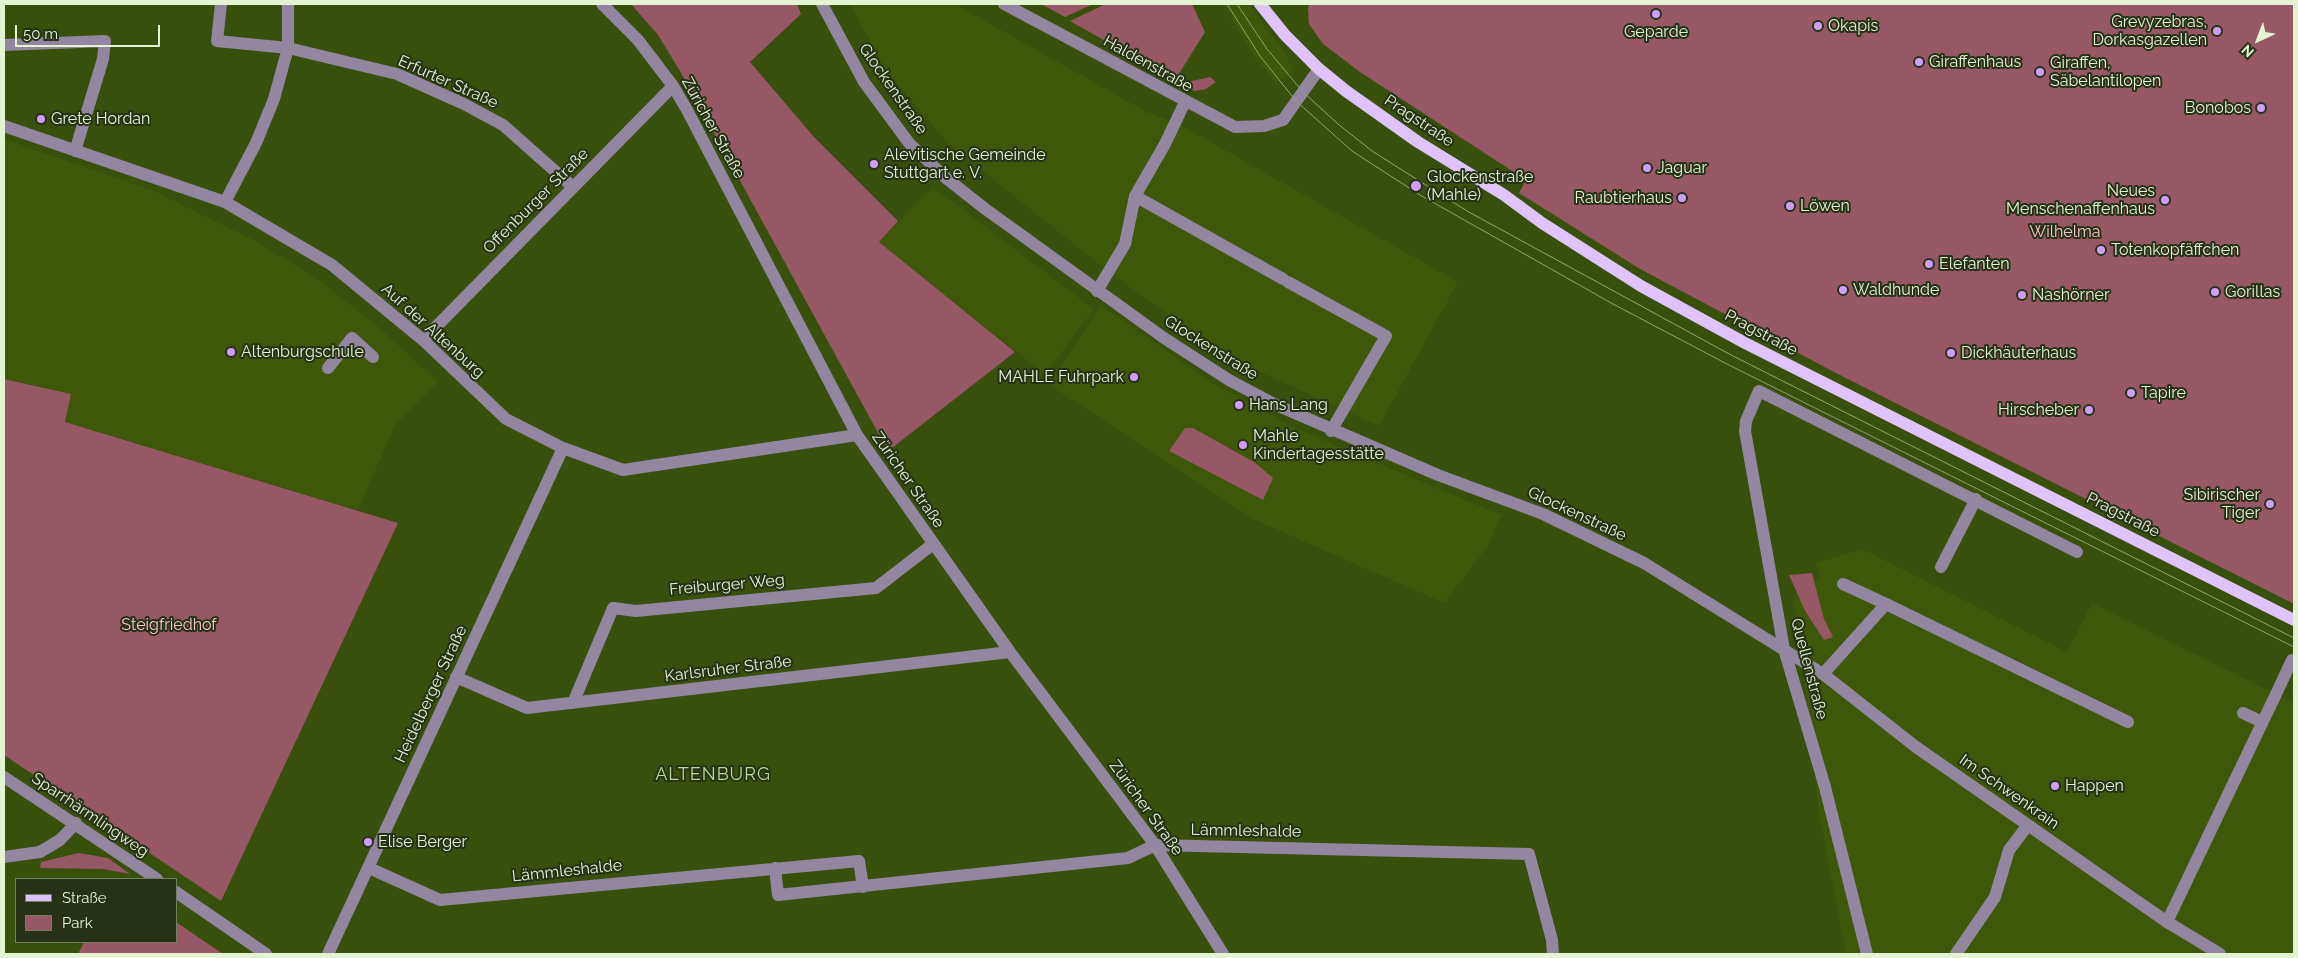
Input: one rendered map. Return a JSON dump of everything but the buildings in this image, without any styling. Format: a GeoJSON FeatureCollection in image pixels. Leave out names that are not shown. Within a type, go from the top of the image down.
{"type":"FeatureCollection","features":[{"type":"Feature","properties":{"kind":"main road","name":"Pragstraße"},"geometry":{"type":"LineString","coordinates":[[1260,4],[1285,35],[1318,69],[1418,142],[1504,195],[1542,223],[1640,286],[1745,343],[2294,620]]}},
{"type":"Feature","properties":{"kind":"street","name":"Erfurter Straße"},"geometry":{"type":"LineString","coordinates":[[221,4],[217,42],[288,48],[397,74],[503,124],[573,187]]}},
{"type":"Feature","properties":{"kind":"street"},"geometry":{"type":"LineString","coordinates":[[225,202],[256,143],[274,99],[288,48],[288,4]]}},
{"type":"Feature","properties":{"kind":"street","name":"Züricher Straße"},"geometry":{"type":"LineString","coordinates":[[602,4],[638,40],[673,86],[857,435],[1010,652],[1155,845],[1223,954]]}},
{"type":"Feature","properties":{"kind":"street","name":"Glockenstraße"},"geometry":{"type":"LineString","coordinates":[[822,4],[864,82],[909,143],[946,178],[1097,291],[1229,380],[1331,431],[1438,475],[1543,514],[1644,563],[1784,649]]}},
{"type":"Feature","properties":{"kind":"street","name":"Haldenstraße"},"geometry":{"type":"LineString","coordinates":[[1004,4],[1235,127],[1264,126],[1283,120],[1318,69]]}},
{"type":"Feature","properties":{"kind":"street"},"geometry":{"type":"LineString","coordinates":[[4,45],[105,41],[103,59],[74,151]]}},
{"type":"Feature","properties":{"kind":"street","name":"Offenburger Straße"},"geometry":{"type":"LineString","coordinates":[[422,340],[673,86]]}},
{"type":"Feature","properties":{"kind":"street"},"geometry":{"type":"LineString","coordinates":[[1097,291],[1126,244],[1135,196],[1165,144],[1185,102]]}},
{"type":"Feature","properties":{"kind":"street","name":"Auf der Altenburg"},"geometry":{"type":"LineString","coordinates":[[4,126],[225,202],[332,265],[422,340],[506,419],[564,448],[624,470],[857,435]]}},
{"type":"Feature","properties":{"kind":"street"},"geometry":{"type":"LineString","coordinates":[[1135,196],[1386,336],[1331,431]]}},
{"type":"Feature","properties":{"kind":"street"},"geometry":{"type":"LineString","coordinates":[[328,368],[352,338],[373,357]]}},
{"type":"Feature","properties":{"kind":"street","name":"Quellenstraße"},"geometry":{"type":"LineString","coordinates":[[1867,954],[1825,787],[1784,649],[1745,431],[1746,421],[1759,391],[1976,499]]}},
{"type":"Feature","properties":{"kind":"street","name":"Heidelberger Straße"},"geometry":{"type":"LineString","coordinates":[[328,954],[564,448]]}},
{"type":"Feature","properties":{"kind":"street"},"geometry":{"type":"LineString","coordinates":[[1941,567],[1976,499],[2077,552]]}},
{"type":"Feature","properties":{"kind":"street","name":"Freiburger Weg"},"geometry":{"type":"LineString","coordinates":[[573,703],[613,608],[636,610],[876,588],[933,544]]}},
{"type":"Feature","properties":{"kind":"street"},"geometry":{"type":"LineString","coordinates":[[1843,584],[2128,722]]}},
{"type":"Feature","properties":{"kind":"street"},"geometry":{"type":"LineString","coordinates":[[1823,674],[1886,604]]}},
{"type":"Feature","properties":{"kind":"street","name":"Im Schwenkrain"},"geometry":{"type":"LineString","coordinates":[[1784,649],[1823,674],[1916,747],[2167,922],[2220,954]]}},
{"type":"Feature","properties":{"kind":"street","name":"Karlsruher Straße"},"geometry":{"type":"LineString","coordinates":[[456,677],[527,708],[1010,652]]}},
{"type":"Feature","properties":{"kind":"street"},"geometry":{"type":"LineString","coordinates":[[2167,922],[2292,660],[2294,661]]}},
{"type":"Feature","properties":{"kind":"street"},"geometry":{"type":"LineString","coordinates":[[2243,713],[2262,722]]}},
{"type":"Feature","properties":{"kind":"street","name":"Sparrhärmlingweg"},"geometry":{"type":"LineString","coordinates":[[4,777],[76,823],[156,878]]}},
{"type":"Feature","properties":{"kind":"street"},"geometry":{"type":"LineString","coordinates":[[4,856],[40,852],[60,840],[76,823]]}},
{"type":"Feature","properties":{"kind":"street"},"geometry":{"type":"LineString","coordinates":[[1956,954],[1995,897],[2009,850],[2028,825]]}},
{"type":"Feature","properties":{"kind":"street","name":"Lämmleshalde"},"geometry":{"type":"LineString","coordinates":[[775,868],[778,895],[1128,858],[1155,845],[1529,854],[1552,940],[1553,954]]}},
{"type":"Feature","properties":{"kind":"street","name":"Lämmleshalde"},"geometry":{"type":"LineString","coordinates":[[369,868],[440,900],[858,860],[863,887]]}},
{"type":"Feature","properties":{"kind":"street"},"geometry":{"type":"LineString","coordinates":[[178,893],[266,954]]}},
{"type":"Feature","properties":{"kind":"shaded area"},"geometry":{"type":"Polygon","coordinates":[[[850,4],[955,4],[1147,112],[1181,125],[1458,282],[1379,426],[1251,368],[1203,340],[1097,263],[947,142],[886,71],[850,4]]]}},
{"type":"Feature","properties":{"kind":"shaded area"},"geometry":{"type":"Polygon","coordinates":[[[1223,4],[1249,4],[1286,55],[1293,70],[1276,83],[1256,60],[1223,4]]]}},
{"type":"Feature","properties":{"kind":"shaded area","name":"Altenburgschule"},"geometry":{"type":"Polygon","coordinates":[[[4,139],[154,191],[254,240],[313,276],[372,321],[438,382],[395,425],[358,510],[65,422],[71,394],[4,379],[4,139]]]}},
{"type":"Feature","properties":{"kind":"shaded area"},"geometry":{"type":"Polygon","coordinates":[[[933,187],[1094,309],[1045,375],[879,242],[933,187]]]}},
{"type":"Feature","properties":{"kind":"shaded area"},"geometry":{"type":"Polygon","coordinates":[[[1101,305],[1211,382],[1295,428],[1501,515],[1488,546],[1444,603],[1255,520],[1049,385],[1101,305]]]}},
{"type":"Feature","properties":{"kind":"shaded area"},"geometry":{"type":"Polygon","coordinates":[[[1862,549],[2067,652],[2092,603],[2294,703],[2294,954],[1846,954],[1819,813],[1799,630],[1793,600],[1821,578],[1816,563],[1862,549]]]}},
{"type":"Feature","properties":{"kind":"green space"},"geometry":{"type":"Polygon","coordinates":[[[631,4],[797,4],[801,14],[750,62],[814,137],[898,221],[879,242],[1015,352],[888,451],[680,71],[658,35],[631,4]]]}},
{"type":"Feature","properties":{"kind":"green space"},"geometry":{"type":"Polygon","coordinates":[[[1041,4],[1093,4],[1065,17],[1041,4]]]}},
{"type":"Feature","properties":{"kind":"green space"},"geometry":{"type":"Polygon","coordinates":[[[1106,4],[1192,4],[1205,32],[1177,77],[1169,77],[1070,21],[1106,4]]]}},
{"type":"Feature","properties":{"kind":"green space","name":"Wilhelma"},"geometry":{"type":"Polygon","coordinates":[[[1310,4],[2294,4],[2294,604],[1834,372],[1640,269],[1519,193],[1526,180],[1360,72],[1323,44],[1309,24],[1308,8],[1310,4]]]}},
{"type":"Feature","properties":{"kind":"green space"},"geometry":{"type":"Polygon","coordinates":[[[1210,77],[1216,82],[1206,89],[1195,91],[1183,86],[1187,82],[1210,77]]]}},
{"type":"Feature","properties":{"kind":"green space","name":"Steigfriedhof"},"geometry":{"type":"Polygon","coordinates":[[[4,379],[71,394],[65,422],[398,523],[221,901],[4,755],[4,379]]]}},
{"type":"Feature","properties":{"kind":"green space"},"geometry":{"type":"Polygon","coordinates":[[[1185,428],[1193,428],[1254,462],[1273,478],[1263,500],[1169,451],[1185,428]]]}},
{"type":"Feature","properties":{"kind":"green space"},"geometry":{"type":"Polygon","coordinates":[[[1812,573],[1824,619],[1833,637],[1824,640],[1805,611],[1789,575],[1812,573]]]}},
{"type":"Feature","properties":{"kind":"green space"},"geometry":{"type":"Polygon","coordinates":[[[79,853],[108,858],[130,874],[103,869],[40,868],[41,862],[79,853]]]}},
{"type":"Feature","properties":{"kind":"green space"},"geometry":{"type":"Polygon","coordinates":[[[178,923],[223,954],[78,954],[84,943],[178,943],[178,923]]]}},
{"type":"Feature","properties":{"kind":"tram line"},"geometry":{"type":"LineString","coordinates":[[1227,4],[1260,56],[1296,101],[1352,151],[1420,195],[1613,304],[1725,363],[2294,647]]}},
{"type":"Feature","properties":{"kind":"tram line"},"geometry":{"type":"LineString","coordinates":[[1237,4],[1267,49],[1303,92],[1338,124],[1372,151],[1467,211],[1731,355],[2294,638]]}},
{"type":"Feature","properties":{"kind":"place","name":"Geparde"},"geometry":{"type":"Point","coordinates":[1656,14]}},
{"type":"Feature","properties":{"kind":"place","name":"Okapis"},"geometry":{"type":"Point","coordinates":[1818,26]}},
{"type":"Feature","properties":{"kind":"place","name":"Grevyzebras, Dorkasgazellen"},"geometry":{"type":"Point","coordinates":[2217,31]}},
{"type":"Feature","properties":{"kind":"place","name":"Giraffenhaus"},"geometry":{"type":"Point","coordinates":[1919,62]}},
{"type":"Feature","properties":{"kind":"place","name":"Giraffen, Säbelantilopen"},"geometry":{"type":"Point","coordinates":[2040,72]}},
{"type":"Feature","properties":{"kind":"place","name":"Bonobos"},"geometry":{"type":"Point","coordinates":[2261,108]}},
{"type":"Feature","properties":{"kind":"place","name":"Grete Hordan"},"geometry":{"type":"Point","coordinates":[41,119]}},
{"type":"Feature","properties":{"kind":"place","name":"Alevitische Gemeinde Stuttgart e. V."},"geometry":{"type":"Point","coordinates":[874,164]}},
{"type":"Feature","properties":{"kind":"place","name":"Jaguar"},"geometry":{"type":"Point","coordinates":[1647,168]}},
{"type":"Feature","properties":{"kind":"place","name":"Glockenstraße (Mahle)"},"geometry":{"type":"Point","coordinates":[1416,186]}},
{"type":"Feature","properties":{"kind":"place","name":"Raubtierhaus"},"geometry":{"type":"Point","coordinates":[1682,198]}},
{"type":"Feature","properties":{"kind":"place","name":"Neues Menschenaffenhaus"},"geometry":{"type":"Point","coordinates":[2165,200]}},
{"type":"Feature","properties":{"kind":"place","name":"Löwen"},"geometry":{"type":"Point","coordinates":[1790,206]}},
{"type":"Feature","properties":{"kind":"place","name":"Totenkopfäffchen"},"geometry":{"type":"Point","coordinates":[2101,250]}},
{"type":"Feature","properties":{"kind":"place","name":"Elefanten"},"geometry":{"type":"Point","coordinates":[1929,264]}},
{"type":"Feature","properties":{"kind":"place","name":"Waldhunde"},"geometry":{"type":"Point","coordinates":[1843,290]}},
{"type":"Feature","properties":{"kind":"place","name":"Gorillas"},"geometry":{"type":"Point","coordinates":[2215,292]}},
{"type":"Feature","properties":{"kind":"place","name":"Nashörner"},"geometry":{"type":"Point","coordinates":[2022,295]}},
{"type":"Feature","properties":{"kind":"place","name":"Altenburgschule"},"geometry":{"type":"Point","coordinates":[231,352]}},
{"type":"Feature","properties":{"kind":"place","name":"Dickhäuterhaus"},"geometry":{"type":"Point","coordinates":[1951,353]}},
{"type":"Feature","properties":{"kind":"place","name":"MAHLE Fuhrpark"},"geometry":{"type":"Point","coordinates":[1134,377]}},
{"type":"Feature","properties":{"kind":"place","name":"Tapire"},"geometry":{"type":"Point","coordinates":[2131,393]}},
{"type":"Feature","properties":{"kind":"place","name":"Hans Lang"},"geometry":{"type":"Point","coordinates":[1239,405]}},
{"type":"Feature","properties":{"kind":"place","name":"Hirscheber"},"geometry":{"type":"Point","coordinates":[2089,410]}},
{"type":"Feature","properties":{"kind":"place","name":"Mahle Kindertagesstätte"},"geometry":{"type":"Point","coordinates":[1243,445]}},
{"type":"Feature","properties":{"kind":"place","name":"Sibirischer Tiger"},"geometry":{"type":"Point","coordinates":[2270,504]}},
{"type":"Feature","properties":{"kind":"place","name":"Happen"},"geometry":{"type":"Point","coordinates":[2055,786]}},
{"type":"Feature","properties":{"kind":"place","name":"Elise Berger"},"geometry":{"type":"Point","coordinates":[368,842]}},
{"type":"Feature","properties":{"kind":"district","name":"ALTENBURG"},"geometry":{"type":"Point","coordinates":[713,775]}}]}
